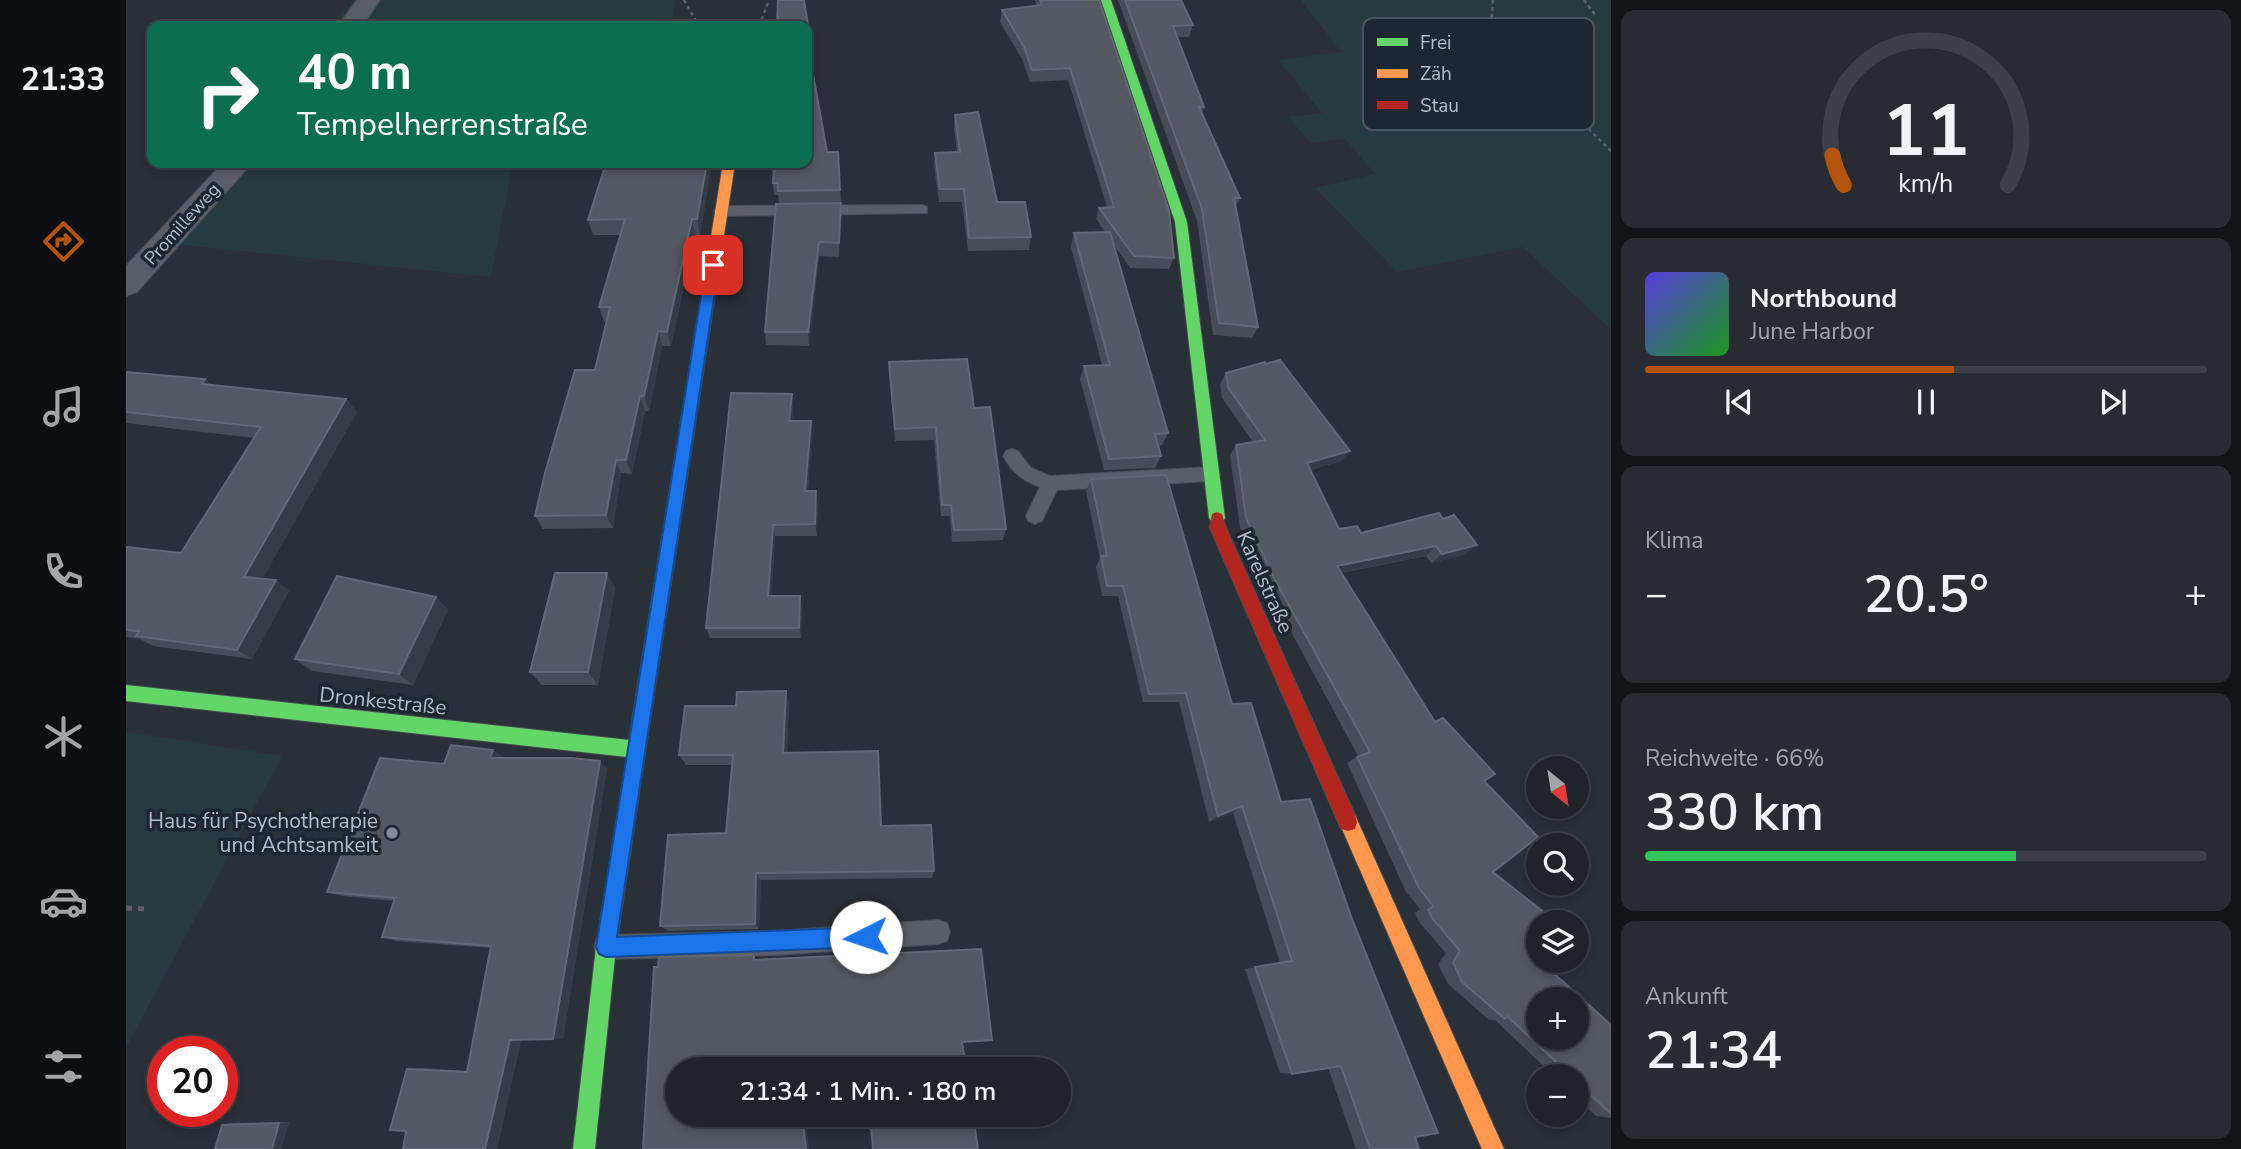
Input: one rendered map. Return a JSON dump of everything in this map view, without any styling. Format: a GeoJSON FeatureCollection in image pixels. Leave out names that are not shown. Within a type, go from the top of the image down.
{"type":"FeatureCollection","features":[{"type":"Feature","properties":{"kind":"street"},"geometry":{"type":"LineString","coordinates":[[354,21],[369,0]]}},
{"type":"Feature","properties":{"kind":"street","name":"Karelstraße"},"geometry":{"type":"LineString","coordinates":[[1106,0],[1181,222],[1218,528],[1493,1149]]}},
{"type":"Feature","properties":{"kind":"street","name":"Promilleweg"},"geometry":{"type":"LineString","coordinates":[[126,285],[233,168]]}},
{"type":"Feature","properties":{"kind":"street"},"geometry":{"type":"LineString","coordinates":[[584,1149],[606,947],[728,168]]}},
{"type":"Feature","properties":{"kind":"street","name":"Dronkestraße"},"geometry":{"type":"LineString","coordinates":[[126,693],[636,749]]}},
{"type":"Feature","properties":{"kind":"lane"},"geometry":{"type":"LineString","coordinates":[[721,211],[922,210]]}},
{"type":"Feature","properties":{"kind":"lane"},"geometry":{"type":"LineString","coordinates":[[1012,456],[1025,473],[1052,483],[1211,474]]}},
{"type":"Feature","properties":{"kind":"lane"},"geometry":{"type":"LineString","coordinates":[[1035,516],[1052,483]]}},
{"type":"Feature","properties":{"kind":"lane"},"geometry":{"type":"LineString","coordinates":[[606,947],[797,942],[938,932]]}},
{"type":"Feature","properties":{"kind":"path"},"geometry":{"type":"LineString","coordinates":[[684,0],[696,21]]}},
{"type":"Feature","properties":{"kind":"path"},"geometry":{"type":"LineString","coordinates":[[761,21],[769,0]]}},
{"type":"Feature","properties":{"kind":"path"},"geometry":{"type":"LineString","coordinates":[[1492,18],[1493,0]]}},
{"type":"Feature","properties":{"kind":"path"},"geometry":{"type":"LineString","coordinates":[[1584,0],[1597,16]]}},
{"type":"Feature","properties":{"kind":"path"},"geometry":{"type":"LineString","coordinates":[[1590,130],[1611,151]]}},
{"type":"Feature","properties":{"kind":"path"},"geometry":{"type":"LineString","coordinates":[[126,908],[146,909]]}},
{"type":"Feature","properties":{"kind":"green space"},"geometry":{"type":"Polygon","coordinates":[[[353,0],[675,0],[673,21],[335,21],[353,0]]]}},
{"type":"Feature","properties":{"kind":"green space"},"geometry":{"type":"Polygon","coordinates":[[[1301,0],[1611,0],[1611,330],[1523,247],[1397,272],[1315,188],[1375,174],[1345,139],[1310,143],[1289,117],[1322,113],[1278,60],[1341,52],[1301,0]]]}},
{"type":"Feature","properties":{"kind":"green space"},"geometry":{"type":"Polygon","coordinates":[[[215,168],[512,168],[491,277],[154,242],[215,168]]]}},
{"type":"Feature","properties":{"kind":"green space"},"geometry":{"type":"Polygon","coordinates":[[[126,732],[282,756],[126,1048],[126,732]]]}},
{"type":"Feature","properties":{"kind":"building"},"geometry":{"type":"Polygon","coordinates":[[[778,0],[804,0],[807,21],[777,21],[778,0]]]}},
{"type":"Feature","properties":{"kind":"building"},"geometry":{"type":"Polygon","coordinates":[[[1040,0],[1099,0],[1169,211],[1174,258],[1134,256],[1099,208],[1114,207],[1070,68],[1032,70],[1024,47],[1002,10],[1042,5],[1040,0]]]}},
{"type":"Feature","properties":{"kind":"building"},"geometry":{"type":"Polygon","coordinates":[[[1125,0],[1181,0],[1193,25],[1173,26],[1204,107],[1199,107],[1240,198],[1234,198],[1258,327],[1219,323],[1202,209],[1125,0]]]}},
{"type":"Feature","properties":{"kind":"building"},"geometry":{"type":"Polygon","coordinates":[[[812,69],[827,152],[838,152],[840,190],[778,191],[778,183],[773,183],[774,168],[812,168],[812,69]]]}},
{"type":"Feature","properties":{"kind":"building"},"geometry":{"type":"Polygon","coordinates":[[[978,112],[997,202],[1025,202],[1031,237],[969,238],[964,189],[940,189],[935,153],[960,152],[955,115],[978,112]]]}},
{"type":"Feature","properties":{"kind":"building"},"geometry":{"type":"Polygon","coordinates":[[[604,168],[706,168],[697,219],[692,219],[667,332],[658,331],[626,460],[616,460],[606,515],[535,516],[575,370],[595,370],[610,307],[599,307],[625,219],[588,220],[604,168]]]}},
{"type":"Feature","properties":{"kind":"building"},"geometry":{"type":"Polygon","coordinates":[[[841,203],[839,243],[819,242],[808,332],[765,332],[776,204],[841,203]]]}},
{"type":"Feature","properties":{"kind":"building"},"geometry":{"type":"Polygon","coordinates":[[[1110,232],[1168,433],[1155,434],[1161,456],[1109,459],[1084,366],[1110,365],[1074,233],[1110,232]]]}},
{"type":"Feature","properties":{"kind":"building"},"geometry":{"type":"Polygon","coordinates":[[[967,359],[974,408],[990,407],[1006,529],[954,530],[951,505],[942,505],[936,427],[895,429],[889,362],[967,359]]]}},
{"type":"Feature","properties":{"kind":"building"},"geometry":{"type":"Polygon","coordinates":[[[1280,360],[1350,451],[1307,463],[1339,529],[1357,526],[1361,533],[1439,513],[1443,519],[1454,515],[1477,545],[1442,554],[1436,546],[1337,566],[1435,722],[1443,718],[1495,774],[1484,781],[1534,833],[1526,833],[1526,846],[1493,872],[1541,910],[1526,910],[1526,973],[1553,973],[1569,987],[1526,987],[1526,1034],[1462,982],[1453,962],[1460,951],[1428,910],[1433,906],[1419,888],[1357,757],[1370,752],[1275,580],[1246,518],[1236,445],[1265,440],[1228,387],[1226,373],[1280,360]]]}},
{"type":"Feature","properties":{"kind":"building"},"geometry":{"type":"Polygon","coordinates":[[[126,372],[205,379],[202,384],[346,399],[244,577],[276,580],[237,650],[136,636],[139,631],[126,630],[126,547],[181,553],[261,427],[126,412],[126,372]]]}},
{"type":"Feature","properties":{"kind":"building"},"geometry":{"type":"Polygon","coordinates":[[[731,393],[792,394],[789,421],[811,421],[805,491],[816,491],[815,524],[773,525],[768,596],[800,596],[799,628],[706,628],[731,393]]]}},
{"type":"Feature","properties":{"kind":"building"},"geometry":{"type":"Polygon","coordinates":[[[1166,475],[1232,704],[1251,703],[1281,802],[1310,799],[1352,919],[1438,1133],[1415,1137],[1419,1149],[1370,1149],[1341,1066],[1292,1074],[1255,967],[1292,961],[1242,806],[1218,816],[1186,693],[1149,694],[1123,586],[1107,586],[1101,556],[1107,556],[1091,479],[1166,475]]]}},
{"type":"Feature","properties":{"kind":"building"},"geometry":{"type":"Polygon","coordinates":[[[555,573],[607,573],[588,672],[530,672],[555,573]]]}},
{"type":"Feature","properties":{"kind":"building"},"geometry":{"type":"Polygon","coordinates":[[[337,576],[436,597],[399,674],[295,659],[337,576]]]}},
{"type":"Feature","properties":{"kind":"building"},"geometry":{"type":"Polygon","coordinates":[[[786,691],[783,753],[878,751],[881,826],[931,825],[934,871],[756,873],[755,924],[660,926],[668,835],[726,833],[733,755],[679,755],[685,706],[736,706],[737,692],[786,691]]]}},
{"type":"Feature","properties":{"kind":"building"},"geometry":{"type":"Polygon","coordinates":[[[451,745],[493,750],[490,758],[571,758],[600,761],[553,1039],[510,1040],[485,1149],[403,1149],[406,1131],[390,1130],[407,1069],[467,1072],[491,946],[382,937],[395,898],[327,892],[380,758],[444,764],[451,745]]]}},
{"type":"Feature","properties":{"kind":"building"},"geometry":{"type":"Polygon","coordinates":[[[981,949],[992,1040],[962,1042],[964,1057],[665,1057],[665,1127],[803,1127],[806,1149],[643,1149],[654,967],[658,967],[659,957],[754,955],[754,960],[981,949]]]}},
{"type":"Feature","properties":{"kind":"building"},"geometry":{"type":"Polygon","coordinates":[[[1589,1005],[1611,1025],[1611,1114],[1589,1093],[1589,1064],[1558,1064],[1543,1050],[1589,1050],[1589,1005]]]}},
{"type":"Feature","properties":{"kind":"building"},"geometry":{"type":"Polygon","coordinates":[[[279,1123],[272,1149],[215,1149],[221,1127],[238,1127],[238,1124],[279,1123]]]}},
{"type":"Feature","properties":{"kind":"building"},"geometry":{"type":"Polygon","coordinates":[[[871,1127],[975,1127],[978,1149],[873,1149],[871,1127]]]}},
{"type":"Feature","properties":{"kind":"traffic: fast"},"geometry":{"type":"LineString","coordinates":[[1106,0],[1181,222],[1217,518]]}},
{"type":"Feature","properties":{"kind":"traffic: fast"},"geometry":{"type":"LineString","coordinates":[[126,693],[636,749]]}},
{"type":"Feature","properties":{"kind":"traffic: fast"},"geometry":{"type":"LineString","coordinates":[[584,1149],[606,947],[638,740]]}},
{"type":"Feature","properties":{"kind":"traffic: slow"},"geometry":{"type":"LineString","coordinates":[[638,740],[728,168]]}},
{"type":"Feature","properties":{"kind":"traffic: slow"},"geometry":{"type":"LineString","coordinates":[[1348,822],[1493,1149]]}},
{"type":"Feature","properties":{"kind":"traffic: jam"},"geometry":{"type":"LineString","coordinates":[[1217,518],[1218,528],[1348,822]]}},
{"type":"Feature","properties":{"kind":"place","name":"Haus für Psychotherapie und Achtsamkeit"},"geometry":{"type":"Point","coordinates":[392,833]}},
{"type":"Feature","properties":{"kind":"route"},"geometry":{"type":"LineString","coordinates":[[713,265],[606,947],[775,943],[866,937]]}}]}
